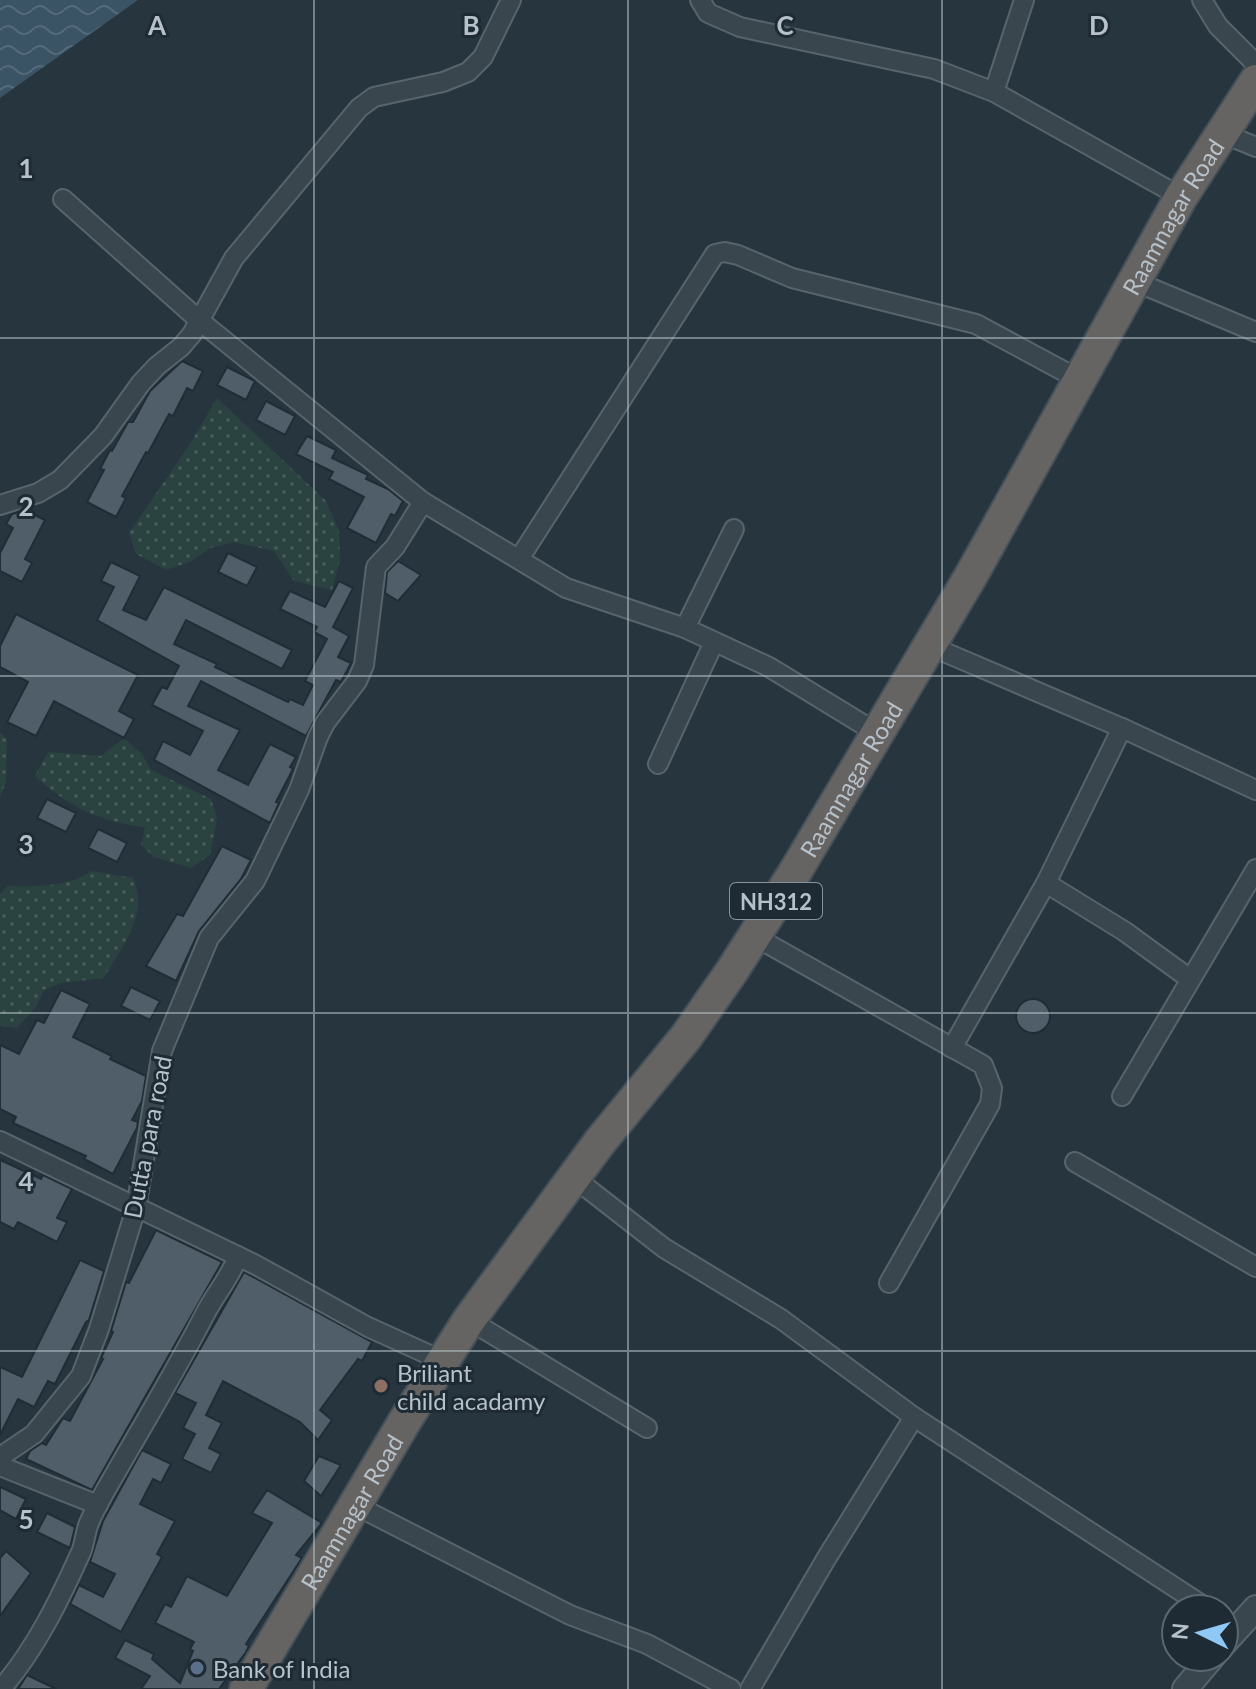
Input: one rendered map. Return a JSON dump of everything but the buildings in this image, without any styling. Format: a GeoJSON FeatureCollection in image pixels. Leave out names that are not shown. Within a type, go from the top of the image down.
{"type":"FeatureCollection","features":[{"type":"Feature","properties":{"kind":"highway","name":"Raamnagar Road"},"geometry":{"type":"LineString","coordinates":[[246,1689],[469,1320],[631,1101],[686,1037],[754,936],[930,646],[1181,197],[1256,81]]}},
{"type":"Feature","properties":{"kind":"street"},"geometry":{"type":"LineString","coordinates":[[0,505],[38,493],[60,480],[103,436],[141,383],[181,347],[200,321],[234,258],[359,108],[374,97],[443,82],[468,72],[483,57],[511,0]]}},
{"type":"Feature","properties":{"kind":"street"},"geometry":{"type":"LineString","coordinates":[[700,0],[708,13],[740,27],[934,69],[994,92],[1181,197]]}},
{"type":"Feature","properties":{"kind":"street"},"geometry":{"type":"LineString","coordinates":[[994,92],[1024,0]]}},
{"type":"Feature","properties":{"kind":"street"},"geometry":{"type":"LineString","coordinates":[[1202,0],[1218,26],[1256,64]]}},
{"type":"Feature","properties":{"kind":"street"},"geometry":{"type":"LineString","coordinates":[[1222,133],[1256,147]]}},
{"type":"Feature","properties":{"kind":"street"},"geometry":{"type":"LineString","coordinates":[[63,199],[200,321],[423,502],[566,588],[685,628],[769,667],[877,733]]}},
{"type":"Feature","properties":{"kind":"street"},"geometry":{"type":"LineString","coordinates":[[519,559],[715,254],[725,252],[738,255],[792,278],[976,324],[1080,380]]}},
{"type":"Feature","properties":{"kind":"street"},"geometry":{"type":"LineString","coordinates":[[1134,281],[1256,332]]}},
{"type":"Feature","properties":{"kind":"street","name":"Dutta para road"},"geometry":{"type":"LineString","coordinates":[[0,1457],[34,1434],[81,1376],[99,1329],[136,1208],[162,1051],[209,938],[255,881],[299,790],[321,730],[357,681],[364,665],[376,567],[395,547],[423,502]]}},
{"type":"Feature","properties":{"kind":"street"},"geometry":{"type":"LineString","coordinates":[[685,628],[734,529]]}},
{"type":"Feature","properties":{"kind":"street"},"geometry":{"type":"LineString","coordinates":[[658,764],[714,642]]}},
{"type":"Feature","properties":{"kind":"street"},"geometry":{"type":"LineString","coordinates":[[930,646],[1122,728],[1256,790]]}},
{"type":"Feature","properties":{"kind":"street"},"geometry":{"type":"LineString","coordinates":[[952,1048],[1046,883],[1122,728]]}},
{"type":"Feature","properties":{"kind":"street"},"geometry":{"type":"LineString","coordinates":[[1122,1096],[1256,869]]}},
{"type":"Feature","properties":{"kind":"street"},"geometry":{"type":"LineString","coordinates":[[1046,883],[1124,931],[1190,979]]}},
{"type":"Feature","properties":{"kind":"street"},"geometry":{"type":"LineString","coordinates":[[754,936],[983,1065],[992,1088],[990,1104],[889,1283]]}},
{"type":"Feature","properties":{"kind":"street"},"geometry":{"type":"LineString","coordinates":[[0,1141],[238,1256],[368,1327],[443,1361]]}},
{"type":"Feature","properties":{"kind":"street"},"geometry":{"type":"LineString","coordinates":[[1075,1162],[1256,1267]]}},
{"type":"Feature","properties":{"kind":"street"},"geometry":{"type":"LineString","coordinates":[[573,1177],[664,1248],[781,1319],[914,1417],[1184,1593]]}},
{"type":"Feature","properties":{"kind":"street"},"geometry":{"type":"LineString","coordinates":[[1,1689],[24,1658],[65,1585],[83,1548],[88,1524],[168,1379],[184,1357],[207,1310],[232,1272],[238,1256]]}},
{"type":"Feature","properties":{"kind":"street"},"geometry":{"type":"LineString","coordinates":[[469,1320],[647,1428]]}},
{"type":"Feature","properties":{"kind":"street"},"geometry":{"type":"LineString","coordinates":[[750,1689],[914,1417]]}},
{"type":"Feature","properties":{"kind":"street"},"geometry":{"type":"LineString","coordinates":[[0,1466],[98,1505]]}},
{"type":"Feature","properties":{"kind":"street"},"geometry":{"type":"LineString","coordinates":[[355,1505],[570,1615],[647,1644],[731,1689]]}},
{"type":"Feature","properties":{"kind":"street"},"geometry":{"type":"LineString","coordinates":[[1240,1621],[1256,1608]]}},
{"type":"Feature","properties":{"kind":"street"},"geometry":{"type":"LineString","coordinates":[[1185,1689],[1198,1673]]}},
{"type":"Feature","properties":{"kind":"green space"},"geometry":{"type":"Polygon","coordinates":[[[217,398],[326,501],[339,531],[340,560],[332,590],[294,581],[274,551],[233,542],[210,548],[190,562],[166,570],[136,554],[129,533],[190,444],[217,398]]]}},
{"type":"Feature","properties":{"kind":"green space"},"geometry":{"type":"Polygon","coordinates":[[[0,732],[7,740],[6,782],[0,797],[0,732]]]}},
{"type":"Feature","properties":{"kind":"green space"},"geometry":{"type":"Polygon","coordinates":[[[124,738],[142,754],[151,770],[211,799],[217,818],[210,855],[191,868],[154,857],[141,845],[145,827],[113,821],[86,811],[35,776],[48,752],[101,756],[124,738]]]}},
{"type":"Feature","properties":{"kind":"green space"},"geometry":{"type":"Polygon","coordinates":[[[92,871],[133,878],[137,891],[136,917],[104,978],[60,983],[44,990],[36,1007],[17,1028],[0,1026],[0,894],[8,886],[62,883],[92,871]]]}},
{"type":"Feature","properties":{"kind":"water"},"geometry":{"type":"Polygon","coordinates":[[[0,0],[138,0],[0,98],[0,0]]]}},
{"type":"Feature","properties":{"kind":"place","name":"Briliant child acadamy"},"geometry":{"type":"Point","coordinates":[381,1386]}},
{"type":"Feature","properties":{"kind":"place","name":"Bank of India"},"geometry":{"type":"Point","coordinates":[197,1668]}}]}
